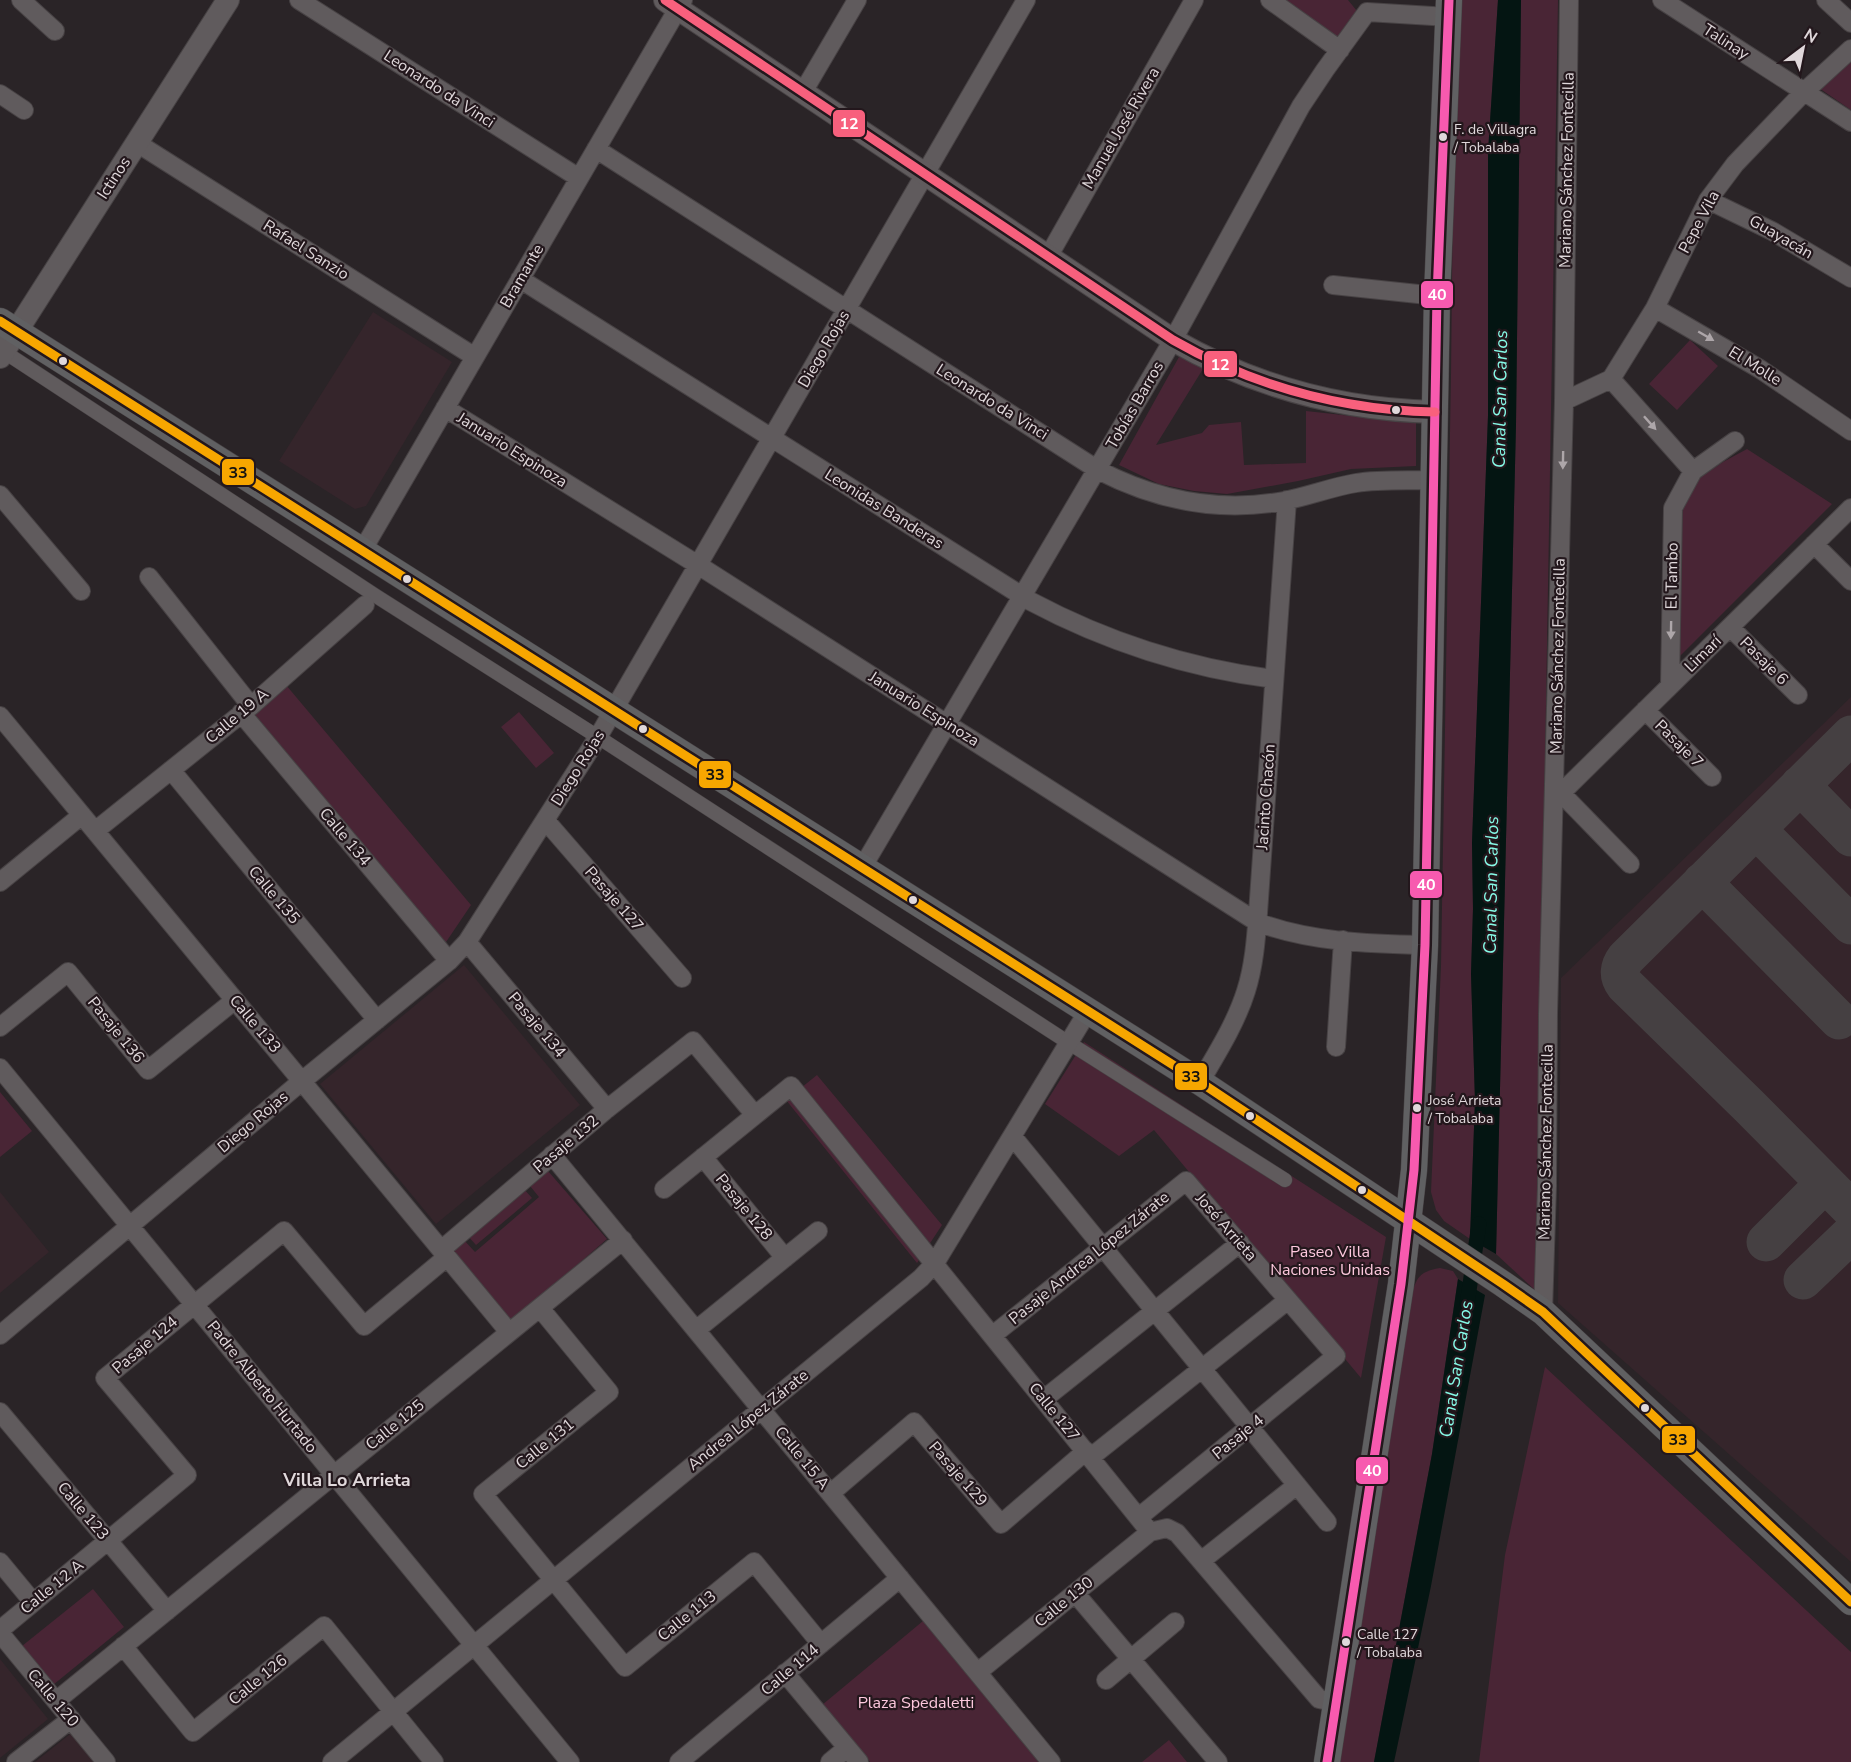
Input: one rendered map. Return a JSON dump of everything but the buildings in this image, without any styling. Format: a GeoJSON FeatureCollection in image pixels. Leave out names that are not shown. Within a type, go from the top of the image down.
{"type":"FeatureCollection","features":[{"type":"Feature","properties":{"kind":"main road"},"geometry":{"type":"LineString","coordinates":[[1327,1762],[1410,1221],[1415,1163],[1425,945],[1437,296],[1449,8]]}},
{"type":"Feature","properties":{"kind":"main road"},"geometry":{"type":"LineString","coordinates":[[5,340],[362,551],[1200,1082],[1458,1253],[1543,1312],[1851,1602]]}},
{"type":"Feature","properties":{"kind":"street"},"geometry":{"type":"LineString","coordinates":[[21,0],[40,6],[55,31]]}},
{"type":"Feature","properties":{"kind":"street","name":"Ictinos"},"geometry":{"type":"LineString","coordinates":[[5,340],[137,143],[228,0]]}},
{"type":"Feature","properties":{"kind":"street","name":"Leonardo da Vinci"},"geometry":{"type":"LineString","coordinates":[[299,0],[579,178]]}},
{"type":"Feature","properties":{"kind":"street"},"geometry":{"type":"LineString","coordinates":[[803,92],[857,0]]}},
{"type":"Feature","properties":{"kind":"street","name":"Diego Rojas"},"geometry":{"type":"LineString","coordinates":[[0,1335],[302,1081],[449,961],[467,942],[598,737],[1026,0]]}},
{"type":"Feature","properties":{"kind":"street","name":"Manuel José Rivera"},"geometry":{"type":"LineString","coordinates":[[1048,257],[1194,0]]}},
{"type":"Feature","properties":{"kind":"street"},"geometry":{"type":"LineString","coordinates":[[1270,0],[1340,50]]}},
{"type":"Feature","properties":{"kind":"street","name":"Mariano Sánchez Fontecilla"},"geometry":{"type":"LineString","coordinates":[[1543,1312],[1547,1186],[1548,1014],[1558,796],[1569,0]]}},
{"type":"Feature","properties":{"kind":"street","name":"Talinay"},"geometry":{"type":"LineString","coordinates":[[1662,0],[1851,123]]}},
{"type":"Feature","properties":{"kind":"street"},"geometry":{"type":"LineString","coordinates":[[1826,0],[1851,23]]}},
{"type":"Feature","properties":{"kind":"street"},"geometry":{"type":"LineString","coordinates":[[675,3],[926,175],[1197,354],[1240,374],[1300,394],[1367,408],[1435,412]]}},
{"type":"Feature","properties":{"kind":"street","name":"Bramante"},"geometry":{"type":"LineString","coordinates":[[362,551],[596,149],[675,3]]}},
{"type":"Feature","properties":{"kind":"street","name":"Tobías Barros"},"geometry":{"type":"LineString","coordinates":[[862,868],[1173,340],[1301,106],[1340,50],[1364,6],[1449,8]]}},
{"type":"Feature","properties":{"kind":"street","name":"Pepe Vila"},"geometry":{"type":"LineString","coordinates":[[1611,379],[1655,308],[1708,200],[1735,164],[1804,92],[1851,49]]}},
{"type":"Feature","properties":{"kind":"street"},"geometry":{"type":"LineString","coordinates":[[0,94],[24,110]]}},
{"type":"Feature","properties":{"kind":"street","name":"Rafael Sanzio"},"geometry":{"type":"LineString","coordinates":[[137,143],[475,357]]}},
{"type":"Feature","properties":{"kind":"street","name":"Leonardo da Vinci"},"geometry":{"type":"LineString","coordinates":[[596,149],[1098,470],[1122,482],[1146,491],[1193,502],[1242,506],[1287,500],[1360,483],[1434,480]]}},
{"type":"Feature","properties":{"kind":"street","name":"Guayacán"},"geometry":{"type":"LineString","coordinates":[[1708,200],[1772,231],[1851,278]]}},
{"type":"Feature","properties":{"kind":"street","name":"Leonidas Banderas"},"geometry":{"type":"LineString","coordinates":[[520,279],[1023,597],[1080,626],[1138,649],[1205,668],[1274,679]]}},
{"type":"Feature","properties":{"kind":"street"},"geometry":{"type":"LineString","coordinates":[[1333,285],[1437,296]]}},
{"type":"Feature","properties":{"kind":"street","name":"El Molle"},"geometry":{"type":"LineString","coordinates":[[1655,308],[1760,369],[1851,431]]}},
{"type":"Feature","properties":{"kind":"street"},"geometry":{"type":"LineString","coordinates":[[5,340],[371,601],[598,737],[1069,1043],[1285,1180]]}},
{"type":"Feature","properties":{"kind":"street"},"geometry":{"type":"LineString","coordinates":[[1564,401],[1611,379],[1693,471]]}},
{"type":"Feature","properties":{"kind":"street","name":"Januario Espinoza"},"geometry":{"type":"LineString","coordinates":[[445,408],[698,566],[1257,922],[1283,931],[1343,940],[1425,945]]}},
{"type":"Feature","properties":{"kind":"street","name":"El Tambo"},"geometry":{"type":"LineString","coordinates":[[1670,686],[1673,507],[1693,471],[1736,441]]}},
{"type":"Feature","properties":{"kind":"street"},"geometry":{"type":"LineString","coordinates":[[0,495],[81,591]]}},
{"type":"Feature","properties":{"kind":"street","name":"Jacinto Chacón"},"geometry":{"type":"LineString","coordinates":[[1200,1082],[1240,1008],[1250,974],[1257,922],[1287,500]]}},
{"type":"Feature","properties":{"kind":"street","name":"Limarí"},"geometry":{"type":"LineString","coordinates":[[1558,796],[1851,508]]}},
{"type":"Feature","properties":{"kind":"street"},"geometry":{"type":"LineString","coordinates":[[1814,544],[1851,581]]}},
{"type":"Feature","properties":{"kind":"street","name":"Calle 134"},"geometry":{"type":"LineString","coordinates":[[149,577],[246,709],[449,961]]}},
{"type":"Feature","properties":{"kind":"street","name":"Calle 19 A"},"geometry":{"type":"LineString","coordinates":[[95,831],[246,709],[371,601]]}},
{"type":"Feature","properties":{"kind":"street","name":"Pasaje 6"},"geometry":{"type":"LineString","coordinates":[[1730,627],[1798,695]]}},
{"type":"Feature","properties":{"kind":"street","name":"Pasaje 7"},"geometry":{"type":"LineString","coordinates":[[1645,710],[1712,777]]}},
{"type":"Feature","properties":{"kind":"street","name":"Calle 133"},"geometry":{"type":"LineString","coordinates":[[0,716],[509,1332]]}},
{"type":"Feature","properties":{"kind":"street","name":"Calle 135"},"geometry":{"type":"LineString","coordinates":[[171,770],[377,1020]]}},
{"type":"Feature","properties":{"kind":"street"},"geometry":{"type":"LineString","coordinates":[[1558,796],[1630,864]]}},
{"type":"Feature","properties":{"kind":"street"},"geometry":{"type":"LineString","coordinates":[[0,882],[82,815]]}},
{"type":"Feature","properties":{"kind":"street","name":"Pasaje 127"},"geometry":{"type":"LineString","coordinates":[[546,821],[682,978]]}},
{"type":"Feature","properties":{"kind":"street"},"geometry":{"type":"LineString","coordinates":[[1336,1047],[1343,940]]}},
{"type":"Feature","properties":{"kind":"street","name":"Pasaje 134"},"geometry":{"type":"LineString","coordinates":[[467,942],[607,1109]]}},
{"type":"Feature","properties":{"kind":"street","name":"Pasaje 136"},"geometry":{"type":"LineString","coordinates":[[0,1027],[68,972],[148,1070],[235,1000]]}},
{"type":"Feature","properties":{"kind":"street","name":"Andrea López Zárate"},"geometry":{"type":"LineString","coordinates":[[332,1762],[921,1278],[935,1263],[1088,1011]]}},
{"type":"Feature","properties":{"kind":"street","name":"Pasaje 132"},"geometry":{"type":"LineString","coordinates":[[284,1231],[364,1326],[552,1155],[693,1041],[755,1115]]}},
{"type":"Feature","properties":{"kind":"street","name":"Padre Alberto Hurtado"},"geometry":{"type":"LineString","coordinates":[[0,1068],[570,1762]]}},
{"type":"Feature","properties":{"kind":"street","name":"Pasaje 128"},"geometry":{"type":"LineString","coordinates":[[664,1189],[791,1086]]}},
{"type":"Feature","properties":{"kind":"street","name":"Calle 127"},"geometry":{"type":"LineString","coordinates":[[791,1086],[1144,1525]]}},
{"type":"Feature","properties":{"kind":"street"},"geometry":{"type":"LineString","coordinates":[[1013,1137],[1327,1522]]}},
{"type":"Feature","properties":{"kind":"street","name":"Calle 15 A"},"geometry":{"type":"LineString","coordinates":[[552,1155],[1051,1762]]}},
{"type":"Feature","properties":{"kind":"street","name":"Pasaje 128"},"geometry":{"type":"LineString","coordinates":[[703,1157],[785,1258]]}},
{"type":"Feature","properties":{"kind":"street","name":"Pasaje Andrea López Zárate"},"geometry":{"type":"LineString","coordinates":[[993,1335],[1186,1181]]}},
{"type":"Feature","properties":{"kind":"street","name":"José Arrieta"},"geometry":{"type":"LineString","coordinates":[[1186,1181],[1336,1356]]}},
{"type":"Feature","properties":{"kind":"street","name":"Pasaje 124"},"geometry":{"type":"LineString","coordinates":[[187,1476],[105,1378],[284,1231]]}},
{"type":"Feature","properties":{"kind":"street"},"geometry":{"type":"LineString","coordinates":[[696,1330],[818,1231]]}},
{"type":"Feature","properties":{"kind":"street","name":"Calle 125"},"geometry":{"type":"LineString","coordinates":[[56,1701],[623,1240]]}},
{"type":"Feature","properties":{"kind":"street"},"geometry":{"type":"LineString","coordinates":[[1044,1399],[1240,1243]]}},
{"type":"Feature","properties":{"kind":"street","name":"Pasaje 129"},"geometry":{"type":"LineString","coordinates":[[831,1493],[914,1422],[1001,1524],[1288,1300]]}},
{"type":"Feature","properties":{"kind":"street","name":"Calle 131"},"geometry":{"type":"LineString","coordinates":[[540,1308],[609,1392],[483,1494],[554,1580]]}},
{"type":"Feature","properties":{"kind":"street","name":"Pasaje 4"},"geometry":{"type":"LineString","coordinates":[[1144,1525],[1250,1427],[1336,1356]]}},
{"type":"Feature","properties":{"kind":"street","name":"Calle 123"},"geometry":{"type":"LineString","coordinates":[[0,1412],[167,1611]]}},
{"type":"Feature","properties":{"kind":"street","name":"Calle 12 A"},"geometry":{"type":"LineString","coordinates":[[0,1631],[187,1476]]}},
{"type":"Feature","properties":{"kind":"street"},"geometry":{"type":"LineString","coordinates":[[1201,1561],[1297,1485]]}},
{"type":"Feature","properties":{"kind":"street"},"geometry":{"type":"LineString","coordinates":[[1144,1525],[1167,1528],[1177,1533],[1319,1699],[1337,1702]]}},
{"type":"Feature","properties":{"kind":"street","name":"Calle 130"},"geometry":{"type":"LineString","coordinates":[[978,1672],[1075,1593],[1144,1525]]}},
{"type":"Feature","properties":{"kind":"street"},"geometry":{"type":"LineString","coordinates":[[0,1562],[33,1602]]}},
{"type":"Feature","properties":{"kind":"street","name":"Calle 113"},"geometry":{"type":"LineString","coordinates":[[554,1580],[625,1667],[754,1562],[821,1644]]}},
{"type":"Feature","properties":{"kind":"street","name":"Calle 114"},"geometry":{"type":"LineString","coordinates":[[679,1762],[900,1578]]}},
{"type":"Feature","properties":{"kind":"street"},"geometry":{"type":"LineString","coordinates":[[1075,1593],[1218,1762]]}},
{"type":"Feature","properties":{"kind":"street"},"geometry":{"type":"LineString","coordinates":[[1106,1680],[1175,1622]]}},
{"type":"Feature","properties":{"kind":"street","name":"Calle 126"},"geometry":{"type":"LineString","coordinates":[[123,1646],[193,1732],[324,1626],[393,1712]]}},
{"type":"Feature","properties":{"kind":"street","name":"Calle 120"},"geometry":{"type":"LineString","coordinates":[[0,1631],[106,1762]]}},
{"type":"Feature","properties":{"kind":"street"},"geometry":{"type":"LineString","coordinates":[[785,1673],[859,1762]]}},
{"type":"Feature","properties":{"kind":"street"},"geometry":{"type":"LineString","coordinates":[[393,1712],[434,1762]]}},
{"type":"Feature","properties":{"kind":"street"},"geometry":{"type":"LineString","coordinates":[[16,1762],[71,1719]]}},
{"type":"Feature","properties":{"kind":"street"},"geometry":{"type":"LineString","coordinates":[[830,1762],[847,1748]]}},
{"type":"Feature","properties":{"kind":"shaded area"},"geometry":{"type":"Polygon","coordinates":[[[373,312],[452,362],[366,506],[355,509],[279,461],[373,312]]]}},
{"type":"Feature","properties":{"kind":"shaded area"},"geometry":{"type":"Polygon","coordinates":[[[1851,697],[1851,1562],[1558,1303],[1561,978],[1851,697]]]}},
{"type":"Feature","properties":{"kind":"shaded area"},"geometry":{"type":"Polygon","coordinates":[[[464,965],[580,1105],[436,1224],[320,1084],[464,965]]]}},
{"type":"Feature","properties":{"kind":"shaded area"},"geometry":{"type":"Polygon","coordinates":[[[0,1192],[49,1252],[0,1293],[0,1192]]]}},
{"type":"Feature","properties":{"kind":"shaded area"},"geometry":{"type":"Polygon","coordinates":[[[0,1659],[48,1719],[0,1758],[0,1659]]]}},
{"type":"Feature","properties":{"kind":"shaded area"},"geometry":{"type":"Polygon","coordinates":[[[74,1731],[99,1762],[35,1762],[74,1731]]]}},
{"type":"Feature","properties":{"kind":"green space"},"geometry":{"type":"Polygon","coordinates":[[[1279,0],[1348,0],[1357,11],[1335,42],[1279,0]]]}},
{"type":"Feature","properties":{"kind":"green space"},"geometry":{"type":"Polygon","coordinates":[[[1455,0],[1498,0],[1488,152],[1488,416],[1472,843],[1471,974],[1475,1100],[1470,1239],[1444,1221],[1436,1210],[1431,1192],[1441,966],[1455,0]]]}},
{"type":"Feature","properties":{"kind":"green space"},"geometry":{"type":"Polygon","coordinates":[[[1521,0],[1558,0],[1536,1291],[1496,1254],[1516,424],[1521,0]]]}},
{"type":"Feature","properties":{"kind":"green space"},"geometry":{"type":"Polygon","coordinates":[[[1851,60],[1851,110],[1819,88],[1851,60]]]}},
{"type":"Feature","properties":{"kind":"green space"},"geometry":{"type":"Polygon","coordinates":[[[1690,340],[1718,366],[1677,410],[1649,384],[1690,340]]]}},
{"type":"Feature","properties":{"kind":"green space"},"geometry":{"type":"Polygon","coordinates":[[[1179,357],[1206,364],[1156,445],[1202,433],[1209,425],[1241,422],[1244,465],[1306,463],[1306,411],[1416,423],[1416,466],[1351,469],[1227,494],[1194,491],[1159,484],[1119,465],[1179,357]]]}},
{"type":"Feature","properties":{"kind":"green space"},"geometry":{"type":"Polygon","coordinates":[[[1747,449],[1832,504],[1676,660],[1681,510],[1698,479],[1747,449]]]}},
{"type":"Feature","properties":{"kind":"green space"},"geometry":{"type":"Polygon","coordinates":[[[286,685],[471,905],[442,948],[248,715],[286,685]]]}},
{"type":"Feature","properties":{"kind":"green space"},"geometry":{"type":"Polygon","coordinates":[[[519,712],[554,753],[536,768],[501,727],[519,712]]]}},
{"type":"Feature","properties":{"kind":"green space","name":"Paseo Villa Naciones Unidas"},"geometry":{"type":"Polygon","coordinates":[[[1084,1042],[1386,1237],[1361,1378],[1154,1130],[1119,1156],[1045,1104],[1084,1042]]]}},
{"type":"Feature","properties":{"kind":"green space"},"geometry":{"type":"Polygon","coordinates":[[[817,1075],[942,1225],[917,1263],[786,1100],[817,1075]]]}},
{"type":"Feature","properties":{"kind":"green space"},"geometry":{"type":"Polygon","coordinates":[[[0,1092],[32,1131],[0,1157],[0,1092]]]}},
{"type":"Feature","properties":{"kind":"green space"},"geometry":{"type":"Polygon","coordinates":[[[548,1171],[607,1239],[510,1323],[448,1252],[463,1239],[475,1252],[539,1197],[530,1186],[548,1171]]]}},
{"type":"Feature","properties":{"kind":"green space"},"geometry":{"type":"Polygon","coordinates":[[[523,1188],[532,1198],[476,1245],[467,1235],[523,1188]]]}},
{"type":"Feature","properties":{"kind":"green space"},"geometry":{"type":"Polygon","coordinates":[[[1440,1268],[1453,1271],[1458,1279],[1432,1454],[1374,1762],[1340,1762],[1410,1302],[1418,1278],[1426,1272],[1440,1268]]]}},
{"type":"Feature","properties":{"kind":"green space"},"geometry":{"type":"Polygon","coordinates":[[[1545,1367],[1851,1652],[1851,1762],[1479,1762],[1505,1555],[1545,1367]]]}},
{"type":"Feature","properties":{"kind":"green space"},"geometry":{"type":"Polygon","coordinates":[[[93,1589],[124,1627],[53,1685],[22,1646],[93,1589]]]}},
{"type":"Feature","properties":{"kind":"green space","name":"Plaza Spedaletti"},"geometry":{"type":"Polygon","coordinates":[[[923,1621],[1041,1762],[870,1762],[822,1705],[923,1621]]]}},
{"type":"Feature","properties":{"kind":"green space"},"geometry":{"type":"Polygon","coordinates":[[[1169,1740],[1187,1762],[1142,1762],[1169,1740]]]}},
{"type":"Feature","properties":{"kind":"water"},"geometry":{"type":"Polygon","coordinates":[[[1498,0],[1521,0],[1516,424],[1496,1254],[1470,1239],[1475,1100],[1471,974],[1472,843],[1488,416],[1488,152],[1498,0]]]}},
{"type":"Feature","properties":{"kind":"water"},"geometry":{"type":"Polygon","coordinates":[[[1458,1279],[1485,1295],[1431,1586],[1394,1762],[1374,1762],[1432,1454],[1458,1279]]]}},
{"type":"Feature","properties":{"kind":"waterway","name":"Canal San Carlos"},"geometry":{"type":"LineString","coordinates":[[1467,1304],[1479,1224]]}},
{"type":"Feature","properties":{"kind":"taxiway"},"geometry":{"type":"LineString","coordinates":[[1851,735],[1626,958],[1620,972],[1625,985],[1851,1209]]}},
{"type":"Feature","properties":{"kind":"taxiway"},"geometry":{"type":"LineString","coordinates":[[1800,785],[1851,837]]}},
{"type":"Feature","properties":{"kind":"taxiway"},"geometry":{"type":"LineString","coordinates":[[1756,829],[1851,925]]}},
{"type":"Feature","properties":{"kind":"taxiway"},"geometry":{"type":"LineString","coordinates":[[1702,882],[1839,1020]]}},
{"type":"Feature","properties":{"kind":"taxiway"},"geometry":{"type":"LineString","coordinates":[[1766,1242],[1825,1183]]}},
{"type":"Feature","properties":{"kind":"taxiway"},"geometry":{"type":"LineString","coordinates":[[1803,1280],[1851,1234]]}},
{"type":"Feature","properties":{"kind":"transit line","name":"12"},"geometry":{"type":"LineString","coordinates":[[665,0],[1173,340],[1204,357],[1267,383],[1332,401],[1366,407],[1435,412]]}},
{"type":"Feature","properties":{"kind":"transit line","name":"40"},"geometry":{"type":"LineString","coordinates":[[1327,1762],[1401,1284],[1414,1170],[1425,945],[1437,296],[1449,0]]}},
{"type":"Feature","properties":{"kind":"transit line","name":"33"},"geometry":{"type":"LineString","coordinates":[[0,321],[1200,1082],[1503,1284],[1543,1312],[1851,1602]]}},
{"type":"Feature","properties":{"kind":"place","name":"F. de Villagra / Tobalaba"},"geometry":{"type":"Point","coordinates":[1443,137]}},
{"type":"Feature","properties":{"kind":"place","name":"José Arrieta / Tobalaba"},"geometry":{"type":"Point","coordinates":[1417,1108]}},
{"type":"Feature","properties":{"kind":"place","name":"Calle 127 / Tobalaba"},"geometry":{"type":"Point","coordinates":[1346,1642]}},
{"type":"Feature","properties":{"kind":"district","name":"Villa Lo Arrieta"},"geometry":{"type":"Point","coordinates":[347,1480]}}]}
